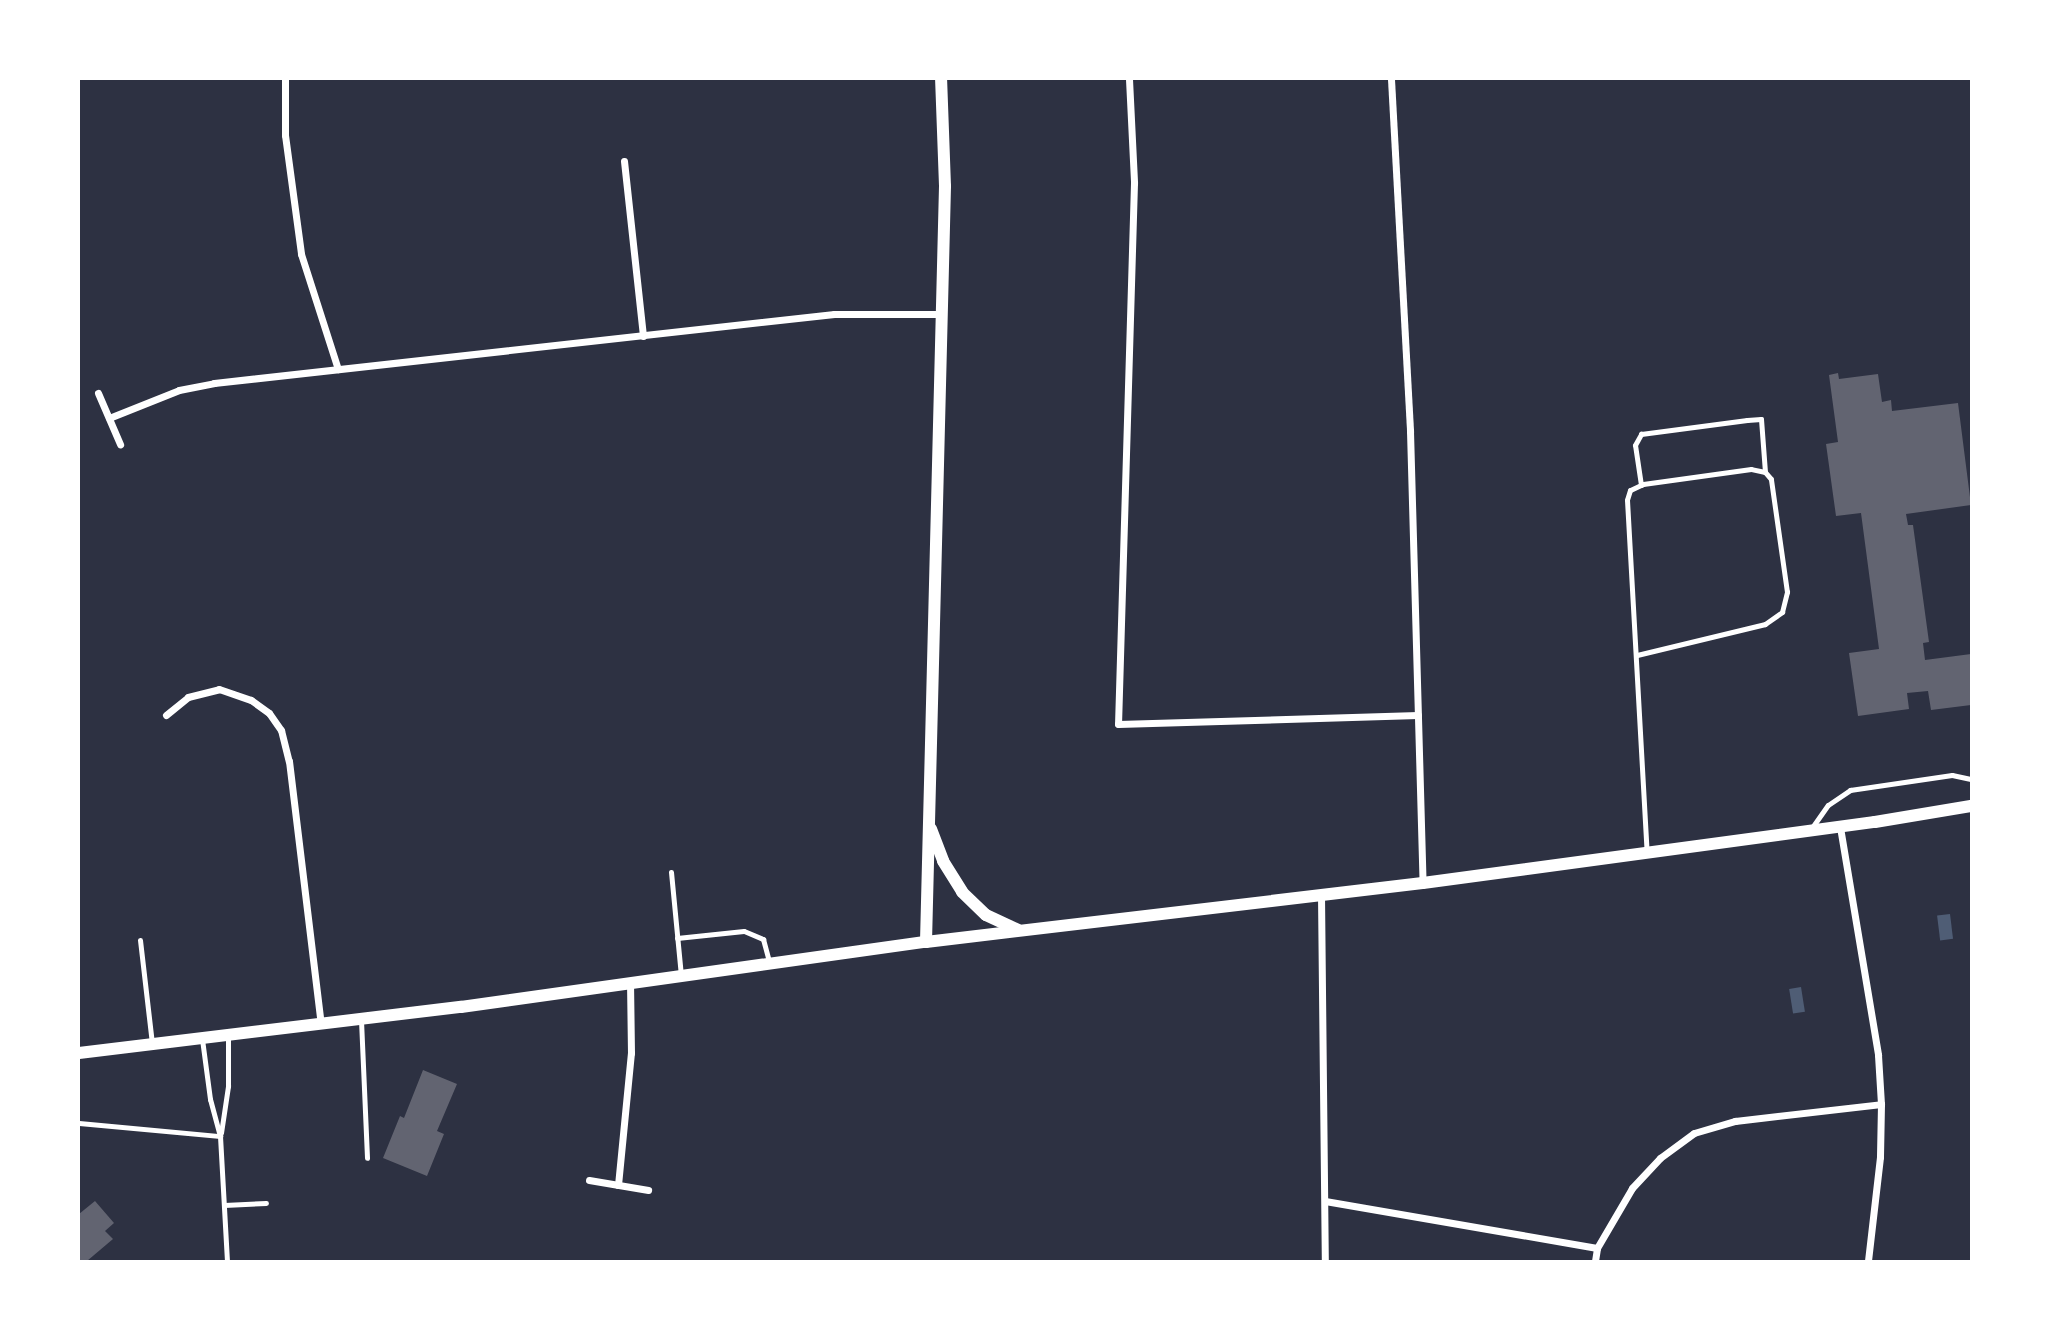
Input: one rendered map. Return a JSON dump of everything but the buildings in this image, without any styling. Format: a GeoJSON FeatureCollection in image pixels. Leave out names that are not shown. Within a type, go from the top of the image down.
{"type":"FeatureCollection","features":[{"type":"Feature","properties":{"kind":"street"},"geometry":{"type":"LineString","coordinates":[[285,79],[285,135],[301,254],[338,369]]}},
{"type":"Feature","properties":{"kind":"street"},"geometry":{"type":"LineString","coordinates":[[926,942],[945,165],[941,79]]}},
{"type":"Feature","properties":{"kind":"street"},"geometry":{"type":"LineString","coordinates":[[1129,79],[1134,183],[1118,724],[1418,715]]}},
{"type":"Feature","properties":{"kind":"street"},"geometry":{"type":"LineString","coordinates":[[1391,79],[1409,417],[1423,883]]}},
{"type":"Feature","properties":{"kind":"street"},"geometry":{"type":"LineString","coordinates":[[624,160],[643,335]]}},
{"type":"Feature","properties":{"kind":"street"},"geometry":{"type":"LineString","coordinates":[[109,418],[191,387],[834,314],[941,314]]}},
{"type":"Feature","properties":{"kind":"street"},"geometry":{"type":"LineString","coordinates":[[98,393],[120,444]]}},
{"type":"Feature","properties":{"kind":"street"},"geometry":{"type":"LineString","coordinates":[[166,715],[188,697],[209,689],[219,689],[251,700],[269,713],[281,730],[289,761],[321,1024]]}},
{"type":"Feature","properties":{"kind":"street"},"geometry":{"type":"LineString","coordinates":[[79,1053],[361,1020],[926,942],[1423,883],[1840,827],[1971,806]]}},
{"type":"Feature","properties":{"kind":"street"},"geometry":{"type":"LineString","coordinates":[[928,816],[943,862],[962,892],[994,921],[1025,931]]}},
{"type":"Feature","properties":{"kind":"street"},"geometry":{"type":"LineString","coordinates":[[1840,827],[1878,1055],[1880,1157],[1868,1261]]}},
{"type":"Feature","properties":{"kind":"street"},"geometry":{"type":"LineString","coordinates":[[1321,895],[1325,1261]]}},
{"type":"Feature","properties":{"kind":"street"},"geometry":{"type":"LineString","coordinates":[[618,1185],[631,1053],[630,983]]}},
{"type":"Feature","properties":{"kind":"street"},"geometry":{"type":"LineString","coordinates":[[1595,1261],[1597,1248],[1632,1188],[1660,1158],[1694,1133],[1735,1121],[1881,1104]]}},
{"type":"Feature","properties":{"kind":"street"},"geometry":{"type":"LineString","coordinates":[[589,1180],[648,1190]]}},
{"type":"Feature","properties":{"kind":"street"},"geometry":{"type":"LineString","coordinates":[[1325,1201],[1597,1248]]}},
{"type":"Feature","properties":{"kind":"lane"},"geometry":{"type":"LineString","coordinates":[[1637,655],[1765,624],[1782,612],[1787,592],[1771,479],[1765,472],[1761,419],[1642,434],[1635,445],[1641,485]]}},
{"type":"Feature","properties":{"kind":"lane"},"geometry":{"type":"LineString","coordinates":[[1647,853],[1627,500],[1630,490],[1641,485],[1751,469],[1765,472]]}},
{"type":"Feature","properties":{"kind":"lane"},"geometry":{"type":"LineString","coordinates":[[1810,831],[1828,805],[1850,790],[1944,776],[1971,779]]}},
{"type":"Feature","properties":{"kind":"lane"},"geometry":{"type":"LineString","coordinates":[[671,872],[681,975]]}},
{"type":"Feature","properties":{"kind":"lane"},"geometry":{"type":"LineString","coordinates":[[677,938],[744,931],[763,939],[769,962]]}},
{"type":"Feature","properties":{"kind":"lane"},"geometry":{"type":"LineString","coordinates":[[140,940],[152,1044]]}},
{"type":"Feature","properties":{"kind":"lane"},"geometry":{"type":"LineString","coordinates":[[361,1020],[366,1158]]}},
{"type":"Feature","properties":{"kind":"lane"},"geometry":{"type":"LineString","coordinates":[[220,1136],[228,1086],[228,1036]]}},
{"type":"Feature","properties":{"kind":"lane"},"geometry":{"type":"LineString","coordinates":[[202,1039],[210,1099],[220,1136],[227,1261]]}},
{"type":"Feature","properties":{"kind":"lane"},"geometry":{"type":"LineString","coordinates":[[79,1123],[220,1136]]}},
{"type":"Feature","properties":{"kind":"lane"},"geometry":{"type":"LineString","coordinates":[[224,1205],[266,1203]]}},
{"type":"Feature","properties":{"kind":"water"},"geometry":{"type":"Polygon","coordinates":[[[1950,914],[1953,939],[1940,940],[1937,916],[1950,914]]]}},
{"type":"Feature","properties":{"kind":"water"},"geometry":{"type":"Polygon","coordinates":[[[1801,987],[1805,1012],[1793,1014],[1789,989],[1801,987]]]}}]}
